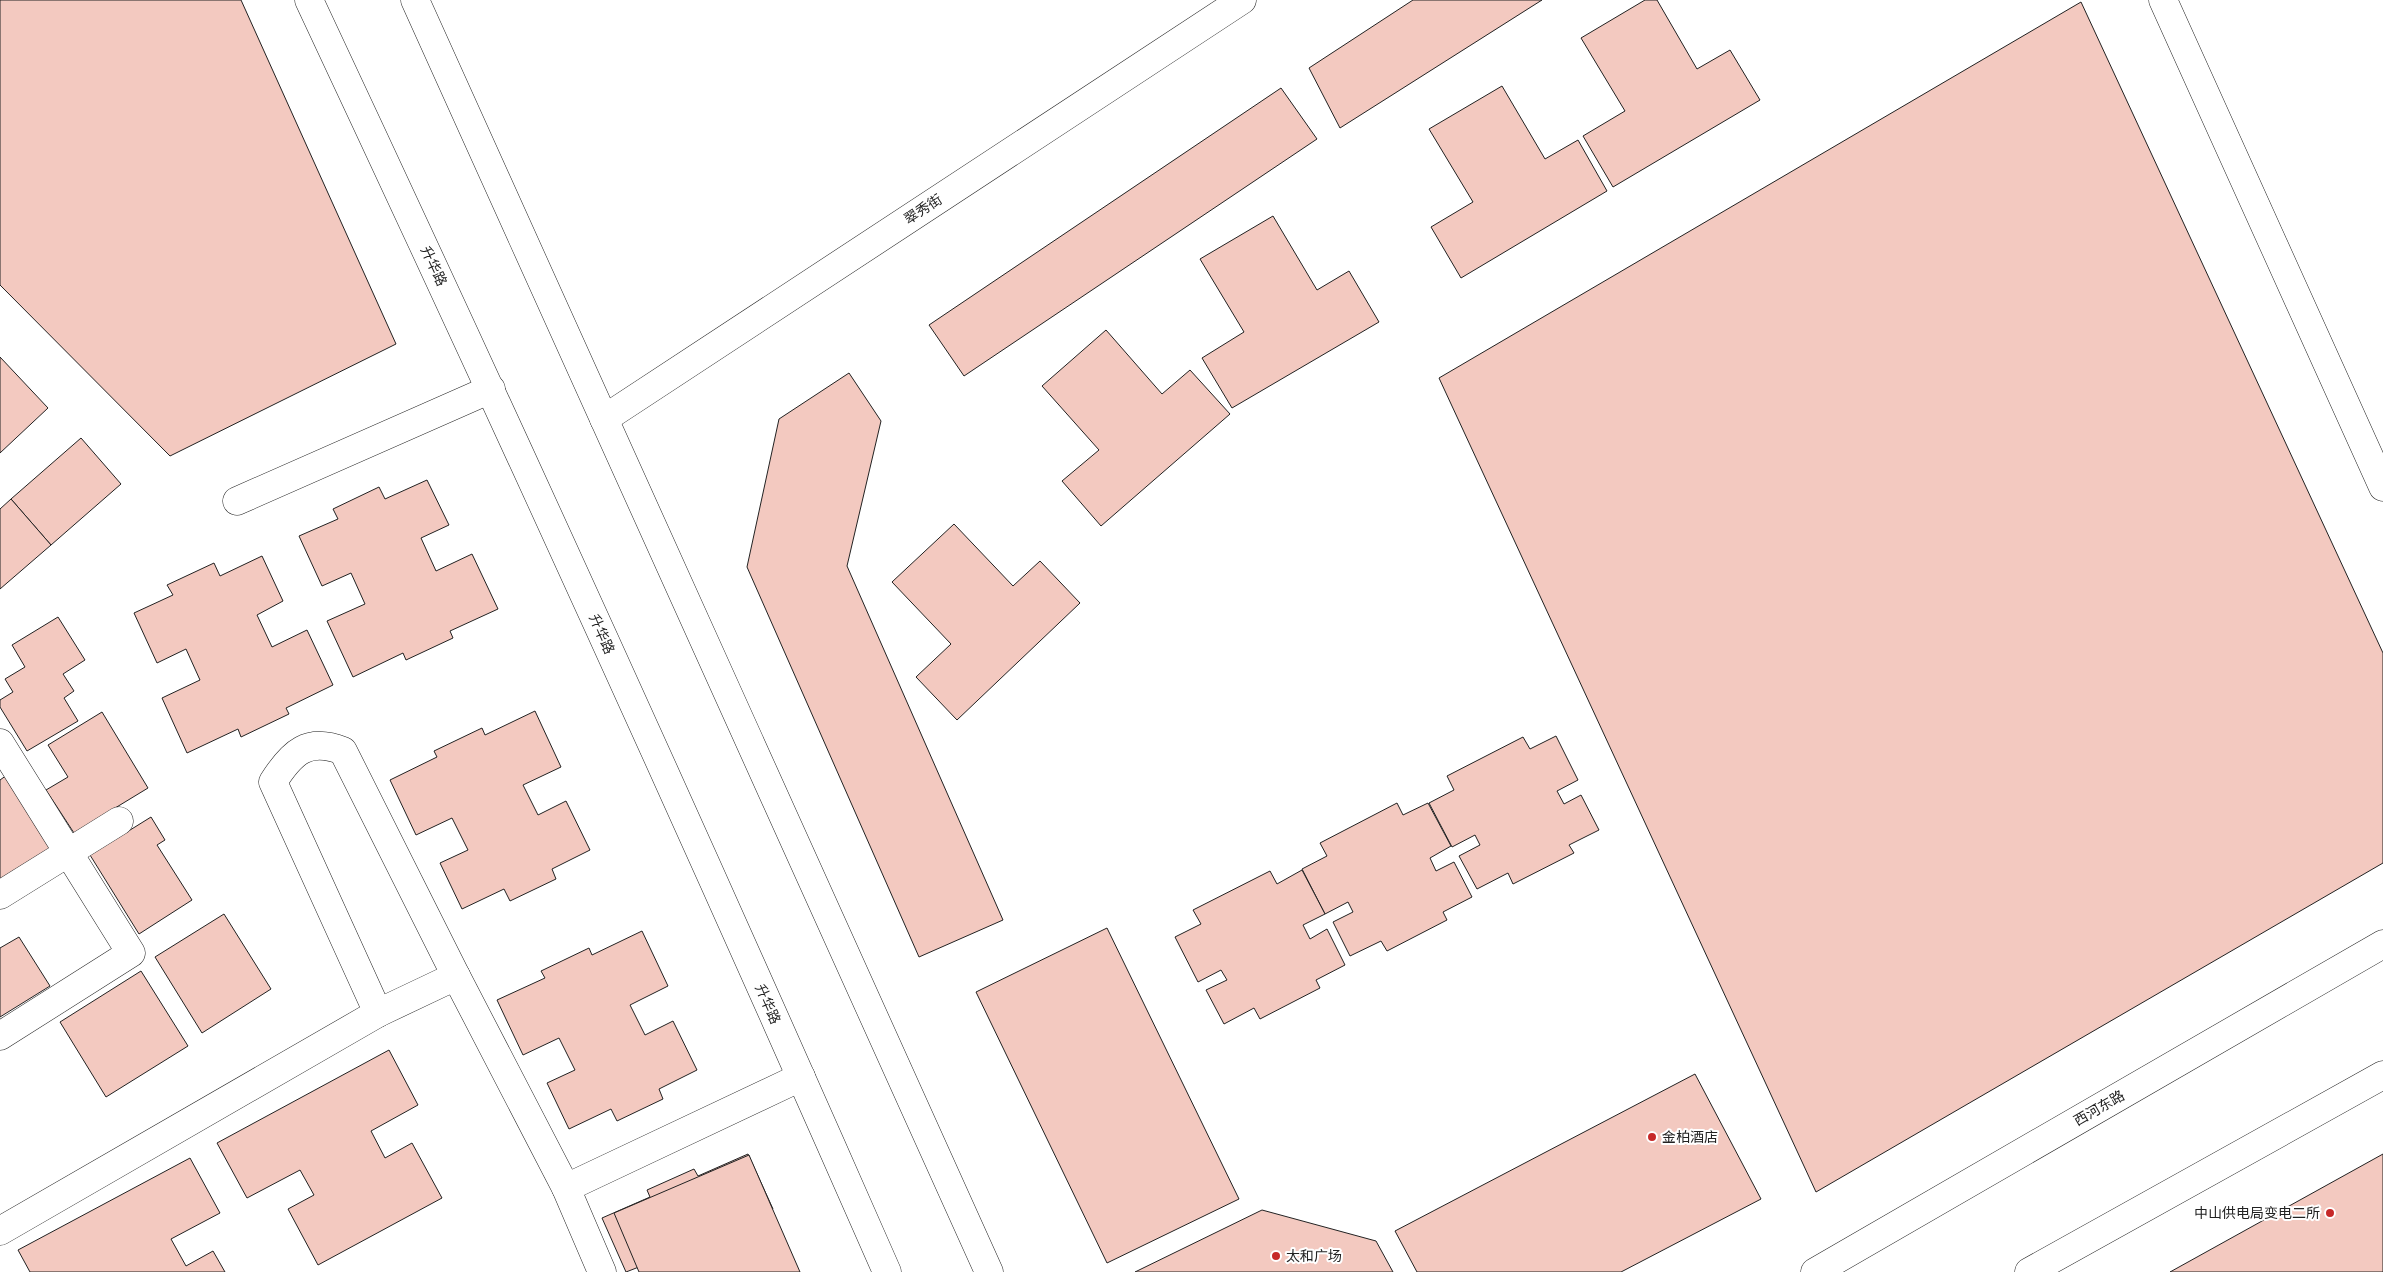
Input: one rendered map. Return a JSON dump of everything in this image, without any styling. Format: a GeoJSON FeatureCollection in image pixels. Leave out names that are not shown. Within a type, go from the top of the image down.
{"type":"FeatureCollection","features":[{"type":"Feature","properties":{"kind":"street","name":"升华路"},"geometry":{"type":"LineString","coordinates":[[309,0],[491,389],[887,1272]]}},
{"type":"Feature","properties":{"kind":"street"},"geometry":{"type":"LineString","coordinates":[[415,0],[990,1272]]}},
{"type":"Feature","properties":{"kind":"street","name":"翠秀街"},"geometry":{"type":"LineString","coordinates":[[604,419],[1242,0]]}},
{"type":"Feature","properties":{"kind":"street"},"geometry":{"type":"LineString","coordinates":[[2163,0],[2383,487]]}},
{"type":"Feature","properties":{"kind":"street"},"geometry":{"type":"LineString","coordinates":[[237,501],[491,389]]}},
{"type":"Feature","properties":{"kind":"street"},"geometry":{"type":"LineString","coordinates":[[378,1013],[273,782],[285,763],[304,748],[327,745],[343,751],[456,976],[566,1188],[602,1272]]}},
{"type":"Feature","properties":{"kind":"street"},"geometry":{"type":"LineString","coordinates":[[0,1036],[131,953],[68,852],[3,756]]}},
{"type":"Feature","properties":{"kind":"street"},"geometry":{"type":"LineString","coordinates":[[0,895],[119,821]]}},
{"type":"Feature","properties":{"kind":"street","name":"西河东路"},"geometry":{"type":"LineString","coordinates":[[1815,1272],[2383,944]]}},
{"type":"Feature","properties":{"kind":"street"},"geometry":{"type":"LineString","coordinates":[[0,1232],[378,1013],[456,976]]}},
{"type":"Feature","properties":{"kind":"street"},"geometry":{"type":"LineString","coordinates":[[2029,1272],[2383,1075]]}},
{"type":"Feature","properties":{"kind":"street"},"geometry":{"type":"LineString","coordinates":[[566,1188],[801,1077]]}},
{"type":"Feature","properties":{"kind":"building"},"geometry":{"type":"Polygon","coordinates":[[[0,0],[241,0],[396,344],[170,456],[0,285],[0,0]]]}},
{"type":"Feature","properties":{"kind":"building"},"geometry":{"type":"Polygon","coordinates":[[[1413,0],[1542,0],[1340,128],[1309,68],[1413,0]]]}},
{"type":"Feature","properties":{"kind":"building"},"geometry":{"type":"Polygon","coordinates":[[[1645,0],[1657,0],[1697,69],[1730,50],[1760,100],[1613,187],[1583,136],[1625,111],[1581,38],[1645,0]]]}},
{"type":"Feature","properties":{"kind":"building"},"geometry":{"type":"Polygon","coordinates":[[[2081,2],[2383,653],[2383,863],[1816,1192],[1439,378],[2081,2]]]}},
{"type":"Feature","properties":{"kind":"building"},"geometry":{"type":"Polygon","coordinates":[[[1502,86],[1545,159],[1578,140],[1607,191],[1461,278],[1431,227],[1473,202],[1429,129],[1502,86]]]}},
{"type":"Feature","properties":{"kind":"building"},"geometry":{"type":"Polygon","coordinates":[[[1281,88],[1317,139],[964,376],[929,325],[1281,88]]]}},
{"type":"Feature","properties":{"kind":"building"},"geometry":{"type":"Polygon","coordinates":[[[1273,216],[1317,290],[1349,271],[1379,322],[1232,408],[1202,358],[1244,332],[1200,259],[1273,216]]]}},
{"type":"Feature","properties":{"kind":"building"},"geometry":{"type":"Polygon","coordinates":[[[1106,330],[1162,394],[1190,370],[1230,414],[1101,526],[1062,481],[1099,450],[1042,386],[1106,330]]]}},
{"type":"Feature","properties":{"kind":"building"},"geometry":{"type":"Polygon","coordinates":[[[0,357],[48,408],[0,453],[0,357]]]}},
{"type":"Feature","properties":{"kind":"building"},"geometry":{"type":"Polygon","coordinates":[[[849,373],[881,421],[847,566],[1003,920],[919,957],[747,567],[779,419],[849,373]]]}},
{"type":"Feature","properties":{"kind":"building"},"geometry":{"type":"Polygon","coordinates":[[[81,438],[121,484],[51,545],[11,499],[81,438]]]}},
{"type":"Feature","properties":{"kind":"building"},"geometry":{"type":"Polygon","coordinates":[[[427,480],[449,525],[421,538],[436,571],[472,554],[498,609],[450,631],[453,638],[406,660],[403,653],[353,677],[327,621],[365,604],[351,573],[322,586],[299,536],[338,519],[333,509],[379,487],[385,499],[427,480]]]}},
{"type":"Feature","properties":{"kind":"building"},"geometry":{"type":"Polygon","coordinates":[[[11,499],[51,545],[0,589],[0,509],[11,499]]]}},
{"type":"Feature","properties":{"kind":"building"},"geometry":{"type":"Polygon","coordinates":[[[954,524],[1013,586],[1040,561],[1080,603],[957,720],[916,677],[951,644],[892,582],[954,524]]]}},
{"type":"Feature","properties":{"kind":"building"},"geometry":{"type":"Polygon","coordinates":[[[262,556],[283,601],[257,615],[272,647],[307,630],[333,685],[286,708],[289,714],[241,737],[238,729],[187,753],[162,698],[200,680],[186,649],[157,663],[134,613],[173,595],[167,585],[214,563],[220,576],[262,556]]]}},
{"type":"Feature","properties":{"kind":"building"},"geometry":{"type":"Polygon","coordinates":[[[58,617],[85,660],[63,674],[74,691],[64,698],[78,721],[27,751],[0,707],[0,700],[13,692],[5,679],[25,667],[12,645],[58,617]]]}},
{"type":"Feature","properties":{"kind":"building"},"geometry":{"type":"Polygon","coordinates":[[[535,711],[561,767],[523,785],[538,815],[566,801],[590,850],[552,869],[556,879],[510,901],[504,889],[462,909],[440,863],[468,850],[452,818],[416,835],[390,780],[437,757],[434,751],[482,728],[485,735],[535,711]]]}},
{"type":"Feature","properties":{"kind":"building"},"geometry":{"type":"Polygon","coordinates":[[[102,712],[148,788],[74,833],[46,790],[68,777],[48,745],[102,712]]]}},
{"type":"Feature","properties":{"kind":"building"},"geometry":{"type":"Polygon","coordinates":[[[1556,736],[1578,780],[1557,791],[1564,804],[1581,795],[1599,830],[1569,845],[1574,853],[1513,884],[1508,873],[1477,889],[1459,856],[1480,845],[1475,835],[1452,847],[1429,803],[1454,790],[1447,776],[1523,737],[1530,749],[1556,736]]]}},
{"type":"Feature","properties":{"kind":"building"},"geometry":{"type":"Polygon","coordinates":[[[7,775],[55,851],[0,885],[0,780],[7,775]]]}},
{"type":"Feature","properties":{"kind":"building"},"geometry":{"type":"Polygon","coordinates":[[[1397,803],[1403,815],[1428,803],[1451,846],[1430,858],[1436,871],[1454,862],[1472,897],[1443,912],[1447,920],[1387,951],[1381,941],[1350,956],[1333,922],[1353,912],[1348,902],[1325,914],[1302,869],[1327,856],[1320,843],[1397,803]]]}},
{"type":"Feature","properties":{"kind":"building"},"geometry":{"type":"Polygon","coordinates":[[[151,817],[165,840],[157,845],[192,900],[139,934],[90,855],[151,817]]]}},
{"type":"Feature","properties":{"kind":"building"},"geometry":{"type":"Polygon","coordinates":[[[1302,870],[1325,914],[1303,925],[1310,939],[1327,929],[1345,965],[1316,980],[1320,988],[1260,1019],[1254,1008],[1224,1024],[1206,990],[1227,980],[1221,970],[1198,982],[1175,937],[1201,924],[1193,910],[1270,871],[1277,884],[1302,870]]]}},
{"type":"Feature","properties":{"kind":"building"},"geometry":{"type":"Polygon","coordinates":[[[224,914],[271,989],[202,1033],[155,957],[224,914]]]}},
{"type":"Feature","properties":{"kind":"building"},"geometry":{"type":"Polygon","coordinates":[[[1107,928],[1239,1199],[1107,1263],[976,992],[1107,928]]]}},
{"type":"Feature","properties":{"kind":"building"},"geometry":{"type":"Polygon","coordinates":[[[642,931],[668,986],[630,1005],[645,1035],[673,1021],[697,1070],[659,1089],[663,1099],[617,1121],[611,1109],[569,1129],[547,1083],[575,1070],[559,1038],[523,1055],[497,1000],[545,978],[541,971],[589,948],[592,955],[642,931]]]}},
{"type":"Feature","properties":{"kind":"building"},"geometry":{"type":"Polygon","coordinates":[[[19,937],[50,986],[0,1017],[0,948],[19,937]]]}},
{"type":"Feature","properties":{"kind":"building"},"geometry":{"type":"Polygon","coordinates":[[[141,971],[188,1046],[106,1097],[60,1022],[141,971]]]}},
{"type":"Feature","properties":{"kind":"building"},"geometry":{"type":"Polygon","coordinates":[[[389,1050],[418,1105],[371,1131],[385,1158],[412,1143],[442,1198],[318,1265],[288,1209],[314,1195],[300,1170],[247,1198],[217,1143],[389,1050]]]}},
{"type":"Feature","properties":{"kind":"building","name":"金柏酒店"},"geometry":{"type":"Polygon","coordinates":[[[1695,1074],[1761,1199],[1621,1272],[1417,1272],[1395,1231],[1695,1074]]]}},
{"type":"Feature","properties":{"kind":"building"},"geometry":{"type":"Polygon","coordinates":[[[748,1154],[773,1209],[734,1226],[748,1257],[777,1245],[789,1272],[669,1272],[662,1258],[626,1272],[602,1218],[650,1197],[647,1190],[694,1169],[698,1176],[748,1154]]]}},
{"type":"Feature","properties":{"kind":"building","name":"中山供电局变电二所"},"geometry":{"type":"Polygon","coordinates":[[[2383,1154],[2383,1272],[2170,1272],[2383,1154]]]}},
{"type":"Feature","properties":{"kind":"building"},"geometry":{"type":"Polygon","coordinates":[[[749,1155],[800,1272],[639,1272],[614,1213],[749,1155]]]}},
{"type":"Feature","properties":{"kind":"building"},"geometry":{"type":"Polygon","coordinates":[[[190,1158],[220,1213],[171,1239],[186,1266],[213,1251],[225,1272],[30,1272],[18,1250],[190,1158]]]}},
{"type":"Feature","properties":{"kind":"building","name":"太和广场"},"geometry":{"type":"Polygon","coordinates":[[[1262,1210],[1376,1241],[1393,1272],[1135,1272],[1262,1210]]]}},
{"type":"Feature","properties":{"kind":"place","name":"金柏酒店"},"geometry":{"type":"Point","coordinates":[1652,1137]}},
{"type":"Feature","properties":{"kind":"place","name":"中山供电局变电二所"},"geometry":{"type":"Point","coordinates":[2330,1213]}},
{"type":"Feature","properties":{"kind":"place","name":"太和广场"},"geometry":{"type":"Point","coordinates":[1276,1256]}}]}
